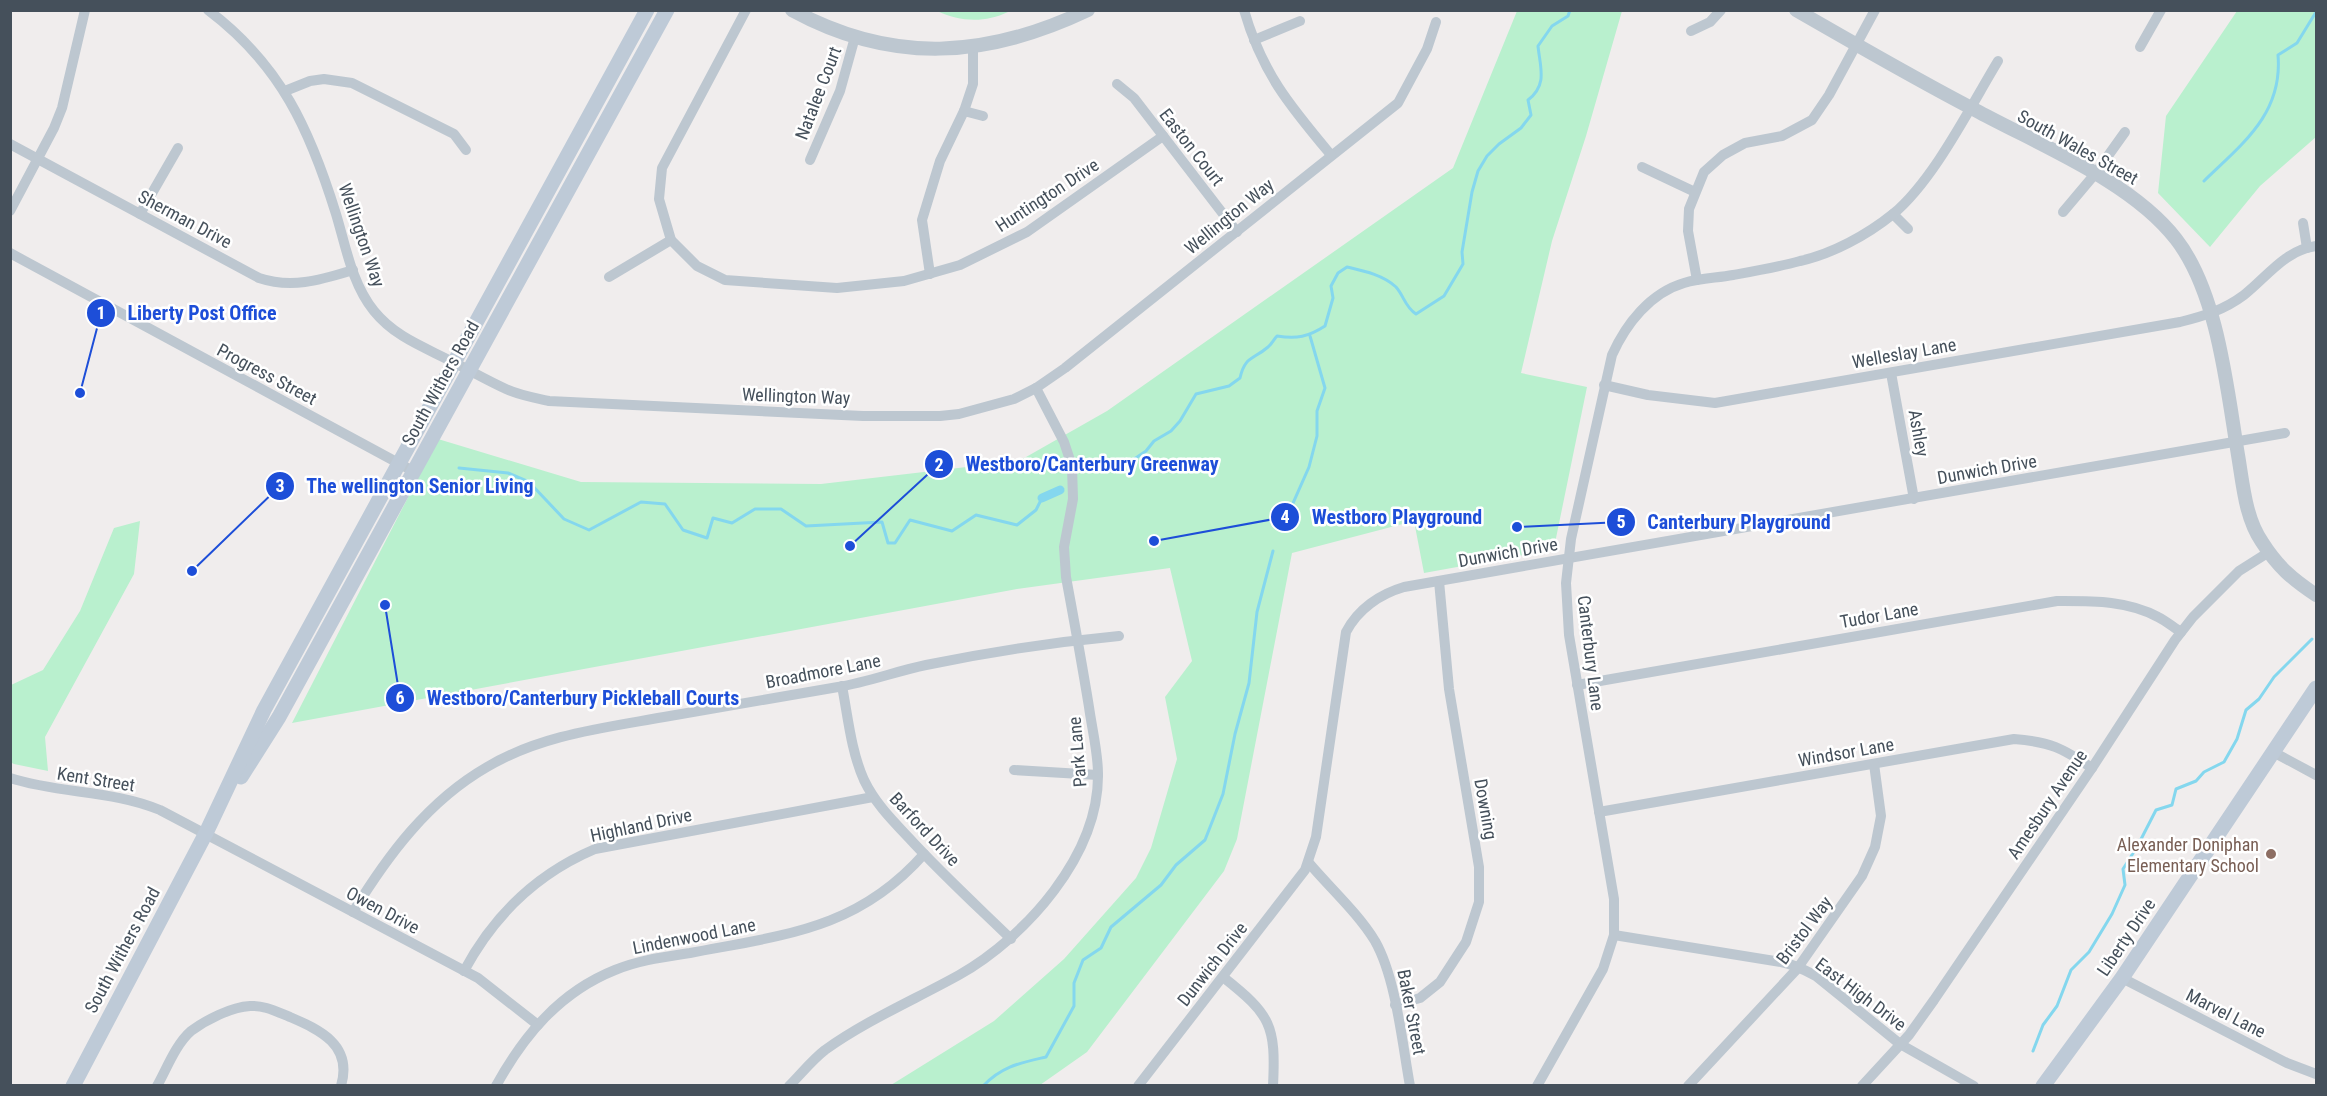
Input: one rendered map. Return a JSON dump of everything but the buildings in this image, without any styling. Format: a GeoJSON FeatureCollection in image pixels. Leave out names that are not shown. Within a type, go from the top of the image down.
{"type":"FeatureCollection","features":[{"type":"Feature","properties":{"kind":"main road","name":"South Withers Road"},"geometry":{"type":"LineString","coordinates":[[73,1086],[206,833],[264,710],[647,10]]}},
{"type":"Feature","properties":{"kind":"main road","name":"South Withers Road"},"geometry":{"type":"LineString","coordinates":[[206,833],[279,717],[667,10]]}},
{"type":"Feature","properties":{"kind":"main road","name":"Liberty Drive"},"geometry":{"type":"LineString","coordinates":[[2043,1086],[2122,978],[2316,688]]}},
{"type":"Feature","properties":{"kind":"street"},"geometry":{"type":"LineString","coordinates":[[10,211],[62,108],[85,10]]}},
{"type":"Feature","properties":{"kind":"street","name":"Wellington Way"},"geometry":{"type":"LineString","coordinates":[[208,10],[240,37],[285,91],[318,156],[353,270],[366,299],[386,324],[412,343],[505,389],[549,401],[863,416],[959,414],[1014,399],[1036,388],[1065,368],[1398,103],[1427,49],[1436,22]]}},
{"type":"Feature","properties":{"kind":"street","name":"Huntington Drive"},"geometry":{"type":"LineString","coordinates":[[746,10],[662,168],[659,200],[671,240],[697,266],[725,280],[837,288],[904,281],[960,265],[1027,232],[1163,136]]}},
{"type":"Feature","properties":{"kind":"street"},"geometry":{"type":"LineString","coordinates":[[792,10],[823,26],[855,37],[915,49],[973,47],[1019,38],[1088,10]]}},
{"type":"Feature","properties":{"kind":"street"},"geometry":{"type":"LineString","coordinates":[[1244,10],[1267,70],[1288,105],[1331,155]]}},
{"type":"Feature","properties":{"kind":"street"},"geometry":{"type":"LineString","coordinates":[[1691,31],[1710,21],[1721,10]]}},
{"type":"Feature","properties":{"kind":"street","name":"South Wales Street"},"geometry":{"type":"LineString","coordinates":[[1796,10],[1970,108],[2095,174],[2149,210],[2175,238],[2196,274],[2216,329],[2246,506],[2261,541],[2287,575],[2316,595]]}},
{"type":"Feature","properties":{"kind":"street"},"geometry":{"type":"LineString","coordinates":[[1696,280],[1688,231],[1689,209],[1704,172],[1723,155],[1745,143],[1782,136],[1812,120],[1875,10]]}},
{"type":"Feature","properties":{"kind":"street"},"geometry":{"type":"LineString","coordinates":[[2140,47],[2161,10]]}},
{"type":"Feature","properties":{"kind":"street"},"geometry":{"type":"LineString","coordinates":[[1254,40],[1300,21]]}},
{"type":"Feature","properties":{"kind":"street","name":"Natalee Court"},"geometry":{"type":"LineString","coordinates":[[810,160],[840,90],[855,37]]}},
{"type":"Feature","properties":{"kind":"street"},"geometry":{"type":"LineString","coordinates":[[930,274],[922,220],[940,161],[964,111],[973,84],[973,47]]}},
{"type":"Feature","properties":{"kind":"street","name":"Canterbury Lane"},"geometry":{"type":"LineString","coordinates":[[1537,1086],[1603,969],[1614,935],[1614,899],[1577,685],[1567,604],[1571,539],[1612,355],[1635,316],[1660,295],[1681,284],[1802,261],[1850,242],[1893,214],[1921,183],[1998,61]]}},
{"type":"Feature","properties":{"kind":"street"},"geometry":{"type":"LineString","coordinates":[[285,91],[310,81],[324,79],[352,83],[454,134],[466,150]]}},
{"type":"Feature","properties":{"kind":"street","name":"Easton Court"},"geometry":{"type":"LineString","coordinates":[[1117,84],[1134,98],[1237,232]]}},
{"type":"Feature","properties":{"kind":"street"},"geometry":{"type":"LineString","coordinates":[[964,111],[983,116]]}},
{"type":"Feature","properties":{"kind":"street"},"geometry":{"type":"LineString","coordinates":[[2063,212],[2095,174],[2125,132]]}},
{"type":"Feature","properties":{"kind":"street","name":"Sherman Drive"},"geometry":{"type":"LineString","coordinates":[[10,144],[259,278],[271,282],[297,284],[353,270]]}},
{"type":"Feature","properties":{"kind":"street"},"geometry":{"type":"LineString","coordinates":[[140,214],[178,148]]}},
{"type":"Feature","properties":{"kind":"street"},"geometry":{"type":"LineString","coordinates":[[1642,167],[1695,192]]}},
{"type":"Feature","properties":{"kind":"street"},"geometry":{"type":"LineString","coordinates":[[1893,214],[1908,229]]}},
{"type":"Feature","properties":{"kind":"street"},"geometry":{"type":"LineString","coordinates":[[2303,223],[2312,247]]}},
{"type":"Feature","properties":{"kind":"street"},"geometry":{"type":"LineString","coordinates":[[609,277],[671,240]]}},
{"type":"Feature","properties":{"kind":"street","name":"Welleslay Lane"},"geometry":{"type":"LineString","coordinates":[[1604,385],[1648,395],[1715,403],[2180,322],[2210,315],[2230,305],[2286,258],[2312,247]]}},
{"type":"Feature","properties":{"kind":"street","name":"Progress Street"},"geometry":{"type":"LineString","coordinates":[[10,253],[413,471]]}},
{"type":"Feature","properties":{"kind":"street","name":"Ashley"},"geometry":{"type":"LineString","coordinates":[[1891,373],[1914,499]]}},
{"type":"Feature","properties":{"kind":"street","name":"Park Lane"},"geometry":{"type":"LineString","coordinates":[[789,1086],[823,1051],[897,1006],[992,955],[1011,939],[1048,897],[1080,847],[1092,819],[1097,796],[1098,775],[1066,577],[1064,547],[1073,499],[1072,466],[1064,442],[1036,388]]}},
{"type":"Feature","properties":{"kind":"street","name":"Dunwich Drive"},"geometry":{"type":"LineString","coordinates":[[1138,1086],[1298,882],[1309,863],[1316,837],[1346,632],[1359,613],[1384,595],[1404,587],[1569,557],[2285,433]]}},
{"type":"Feature","properties":{"kind":"street","name":"Amesbury Avenue"},"geometry":{"type":"LineString","coordinates":[[1862,1086],[1900,1044],[1934,1000],[2193,616],[2239,571],[2269,552]]}},
{"type":"Feature","properties":{"kind":"street","name":"Downing"},"geometry":{"type":"LineString","coordinates":[[1395,1005],[1420,998],[1440,982],[1466,942],[1479,902],[1479,867],[1449,689],[1439,581]]}},
{"type":"Feature","properties":{"kind":"street","name":"Tudor Lane"},"geometry":{"type":"LineString","coordinates":[[1577,685],[2057,601],[2097,601],[2133,607],[2157,616],[2181,632]]}},
{"type":"Feature","properties":{"kind":"street","name":"Broadmore Lane"},"geometry":{"type":"LineString","coordinates":[[353,912],[376,874],[430,809],[462,783],[506,756],[544,741],[584,731],[842,686],[926,665],[1078,640],[1119,636]]}},
{"type":"Feature","properties":{"kind":"street","name":"Barford Drive"},"geometry":{"type":"LineString","coordinates":[[842,686],[856,758],[873,797],[924,854],[1011,939]]}},
{"type":"Feature","properties":{"kind":"street","name":"Windsor Lane"},"geometry":{"type":"LineString","coordinates":[[1599,812],[2014,739],[2046,742],[2065,750],[2092,768]]}},
{"type":"Feature","properties":{"kind":"street"},"geometry":{"type":"LineString","coordinates":[[2273,752],[2316,775]]}},
{"type":"Feature","properties":{"kind":"street","name":"Bristol Way"},"geometry":{"type":"LineString","coordinates":[[1688,1086],[1797,969],[1849,896],[1870,862],[1880,831],[1881,816],[1874,764]]}},
{"type":"Feature","properties":{"kind":"street"},"geometry":{"type":"LineString","coordinates":[[1014,771],[1098,775]]}},
{"type":"Feature","properties":{"kind":"street","name":"Kent Street"},"geometry":{"type":"LineString","coordinates":[[10,778],[49,788],[96,793],[137,801],[206,833]]}},
{"type":"Feature","properties":{"kind":"street","name":"Highland Drive"},"geometry":{"type":"LineString","coordinates":[[464,971],[488,931],[517,899],[557,868],[589,852],[873,797]]}},
{"type":"Feature","properties":{"kind":"street","name":"Owen Drive"},"geometry":{"type":"LineString","coordinates":[[206,833],[464,971],[497,992],[538,1025]]}},
{"type":"Feature","properties":{"kind":"street","name":"Lindenwood Lane"},"geometry":{"type":"LineString","coordinates":[[496,1086],[519,1048],[538,1025],[573,993],[603,976],[636,963],[798,932],[837,920],[880,895],[899,880],[924,854]]}},
{"type":"Feature","properties":{"kind":"street","name":"Baker Street"},"geometry":{"type":"LineString","coordinates":[[1309,863],[1374,940],[1390,976],[1410,1086]]}},
{"type":"Feature","properties":{"kind":"street","name":"East High Drive"},"geometry":{"type":"LineString","coordinates":[[1614,935],[1781,962],[1797,969],[1804,969],[1816,976],[1900,1044],[1974,1086]]}},
{"type":"Feature","properties":{"kind":"street"},"geometry":{"type":"LineString","coordinates":[[1223,977],[1257,1006],[1270,1026],[1275,1050],[1273,1086]]}},
{"type":"Feature","properties":{"kind":"street","name":"Marvel Lane"},"geometry":{"type":"LineString","coordinates":[[2122,978],[2269,1054],[2316,1074]]}},
{"type":"Feature","properties":{"kind":"street"},"geometry":{"type":"LineString","coordinates":[[157,1086],[179,1045],[190,1033],[218,1016],[251,1006],[268,1008],[325,1034],[337,1049],[342,1060],[344,1076],[341,1086]]}},
{"type":"Feature","properties":{"kind":"green space"},"geometry":{"type":"Polygon","coordinates":[[[1007,10],[1008,12],[999,16],[972,20],[937,11],[1007,10]]]}},
{"type":"Feature","properties":{"kind":"green space"},"geometry":{"type":"Polygon","coordinates":[[[1517,11],[1622,11],[1586,136],[1552,241],[1521,373],[1587,387],[1555,543],[1551,550],[1424,573],[1414,521],[1292,553],[1237,839],[1224,871],[1087,1052],[1040,1085],[891,1085],[994,1021],[1064,959],[1136,878],[1151,848],[1177,759],[1165,697],[1192,661],[1170,568],[1017,589],[292,723],[438,439],[581,482],[821,484],[1019,461],[1107,411],[1453,168],[1517,11]]]}},
{"type":"Feature","properties":{"kind":"green space"},"geometry":{"type":"Polygon","coordinates":[[[2237,11],[2316,11],[2316,137],[2260,186],[2210,247],[2158,193],[2166,116],[2237,11]]]}},
{"type":"Feature","properties":{"kind":"green space"},"geometry":{"type":"Polygon","coordinates":[[[140,521],[134,574],[45,737],[48,771],[10,762],[11,685],[43,670],[80,611],[114,528],[140,521]]]}},
{"type":"Feature","properties":{"kind":"waterway"},"geometry":{"type":"LineString","coordinates":[[1108,469],[1127,464],[1146,451],[1154,441],[1171,431],[1180,421],[1196,394],[1229,386],[1240,378],[1247,362],[1269,346],[1277,336],[1302,336],[1325,326],[1333,298],[1331,286],[1338,273],[1347,267],[1373,274],[1391,283],[1399,290],[1409,308],[1416,314],[1444,296],[1463,264],[1462,252],[1472,192],[1478,171],[1487,156],[1521,128],[1531,115],[1528,100],[1538,88],[1541,75],[1538,46],[1552,26],[1568,16],[1570,10]]}},
{"type":"Feature","properties":{"kind":"waterway"},"geometry":{"type":"LineString","coordinates":[[2204,181],[2245,140],[2267,111],[2278,76],[2278,55],[2297,43],[2316,12]]}},
{"type":"Feature","properties":{"kind":"waterway"},"geometry":{"type":"LineString","coordinates":[[1286,519],[1309,467],[1317,436],[1317,411],[1325,388],[1310,336]]}},
{"type":"Feature","properties":{"kind":"waterway"},"geometry":{"type":"LineString","coordinates":[[459,468],[508,473],[529,482],[564,519],[589,530],[641,502],[665,504],[683,530],[707,538],[713,518],[732,523],[755,509],[781,509],[806,526],[882,522],[888,543],[895,543],[910,520],[952,531],[976,515],[1017,525],[1036,510],[1042,498]]}},
{"type":"Feature","properties":{"kind":"waterway"},"geometry":{"type":"LineString","coordinates":[[1042,498],[1060,490]]}},
{"type":"Feature","properties":{"kind":"waterway"},"geometry":{"type":"LineString","coordinates":[[983,1086],[1004,1070],[1046,1057],[1074,1006],[1074,983],[1083,960],[1101,948],[1111,927],[1161,885],[1176,865],[1205,840],[1223,794],[1235,734],[1249,683],[1257,612],[1273,551]]}},
{"type":"Feature","properties":{"kind":"waterway"},"geometry":{"type":"LineString","coordinates":[[2033,1051],[2043,1025],[2057,1006],[2071,970],[2089,952],[2112,914],[2125,885],[2123,869],[2156,810],[2172,805],[2176,789],[2196,781],[2204,772],[2224,762],[2237,739],[2246,710],[2259,699],[2274,677],[2312,639]]}},
{"type":"Feature","properties":{"kind":"place","name":"Liberty Post Office"},"geometry":{"type":"Point","coordinates":[80,393]}},
{"type":"Feature","properties":{"kind":"place","name":"Canterbury Playground"},"geometry":{"type":"Point","coordinates":[1517,527]}},
{"type":"Feature","properties":{"kind":"place","name":"Westboro Playground"},"geometry":{"type":"Point","coordinates":[1154,541]}},
{"type":"Feature","properties":{"kind":"place","name":"Westboro/Canterbury Greenway"},"geometry":{"type":"Point","coordinates":[850,546]}},
{"type":"Feature","properties":{"kind":"place","name":"The wellington Senior Living"},"geometry":{"type":"Point","coordinates":[192,571]}},
{"type":"Feature","properties":{"kind":"place","name":"Westboro/Canterbury Pickleball Courts"},"geometry":{"type":"Point","coordinates":[385,605]}},
{"type":"Feature","properties":{"kind":"place","name":"Alexander Doniphan Elementary School"},"geometry":{"type":"Point","coordinates":[2271,854]}}]}
